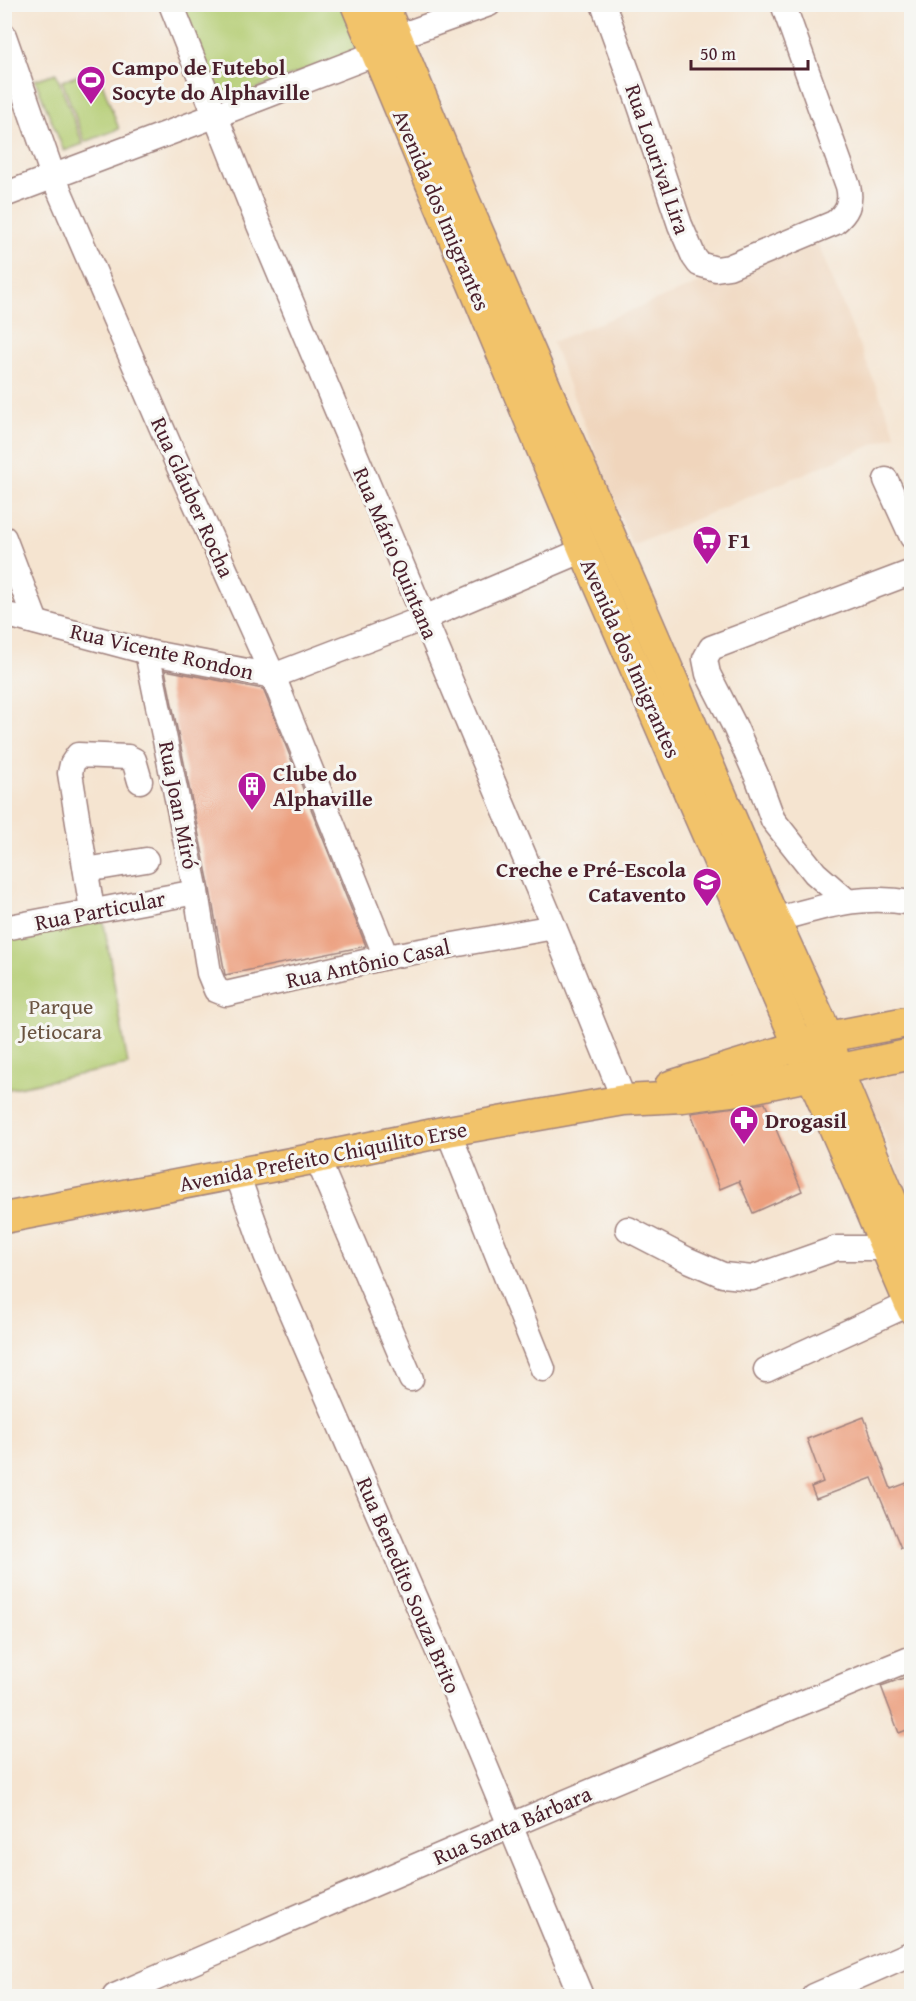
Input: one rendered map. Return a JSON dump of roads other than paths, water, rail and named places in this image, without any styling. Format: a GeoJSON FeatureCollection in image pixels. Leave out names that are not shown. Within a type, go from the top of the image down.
{"type":"FeatureCollection","features":[{"type":"Feature","properties":{"kind":"main road","name":"Avenida dos Imigrantes"},"geometry":{"type":"LineString","coordinates":[[356,4],[387,45],[463,196],[799,1046],[824,1073],[899,1249],[911,1304]]}},
{"type":"Feature","properties":{"kind":"main road","name":"Avenida dos Imigrantes"},"geometry":{"type":"LineString","coordinates":[[384,4],[387,45],[584,550],[641,645],[828,1037],[824,1073]]}},
{"type":"Feature","properties":{"kind":"main road","name":"Avenida Prefeito Chiquilito Erse"},"geometry":{"type":"LineString","coordinates":[[633,1099],[828,1037],[912,1021]]}},
{"type":"Feature","properties":{"kind":"main road","name":"Avenida Prefeito Chiquilito Erse"},"geometry":{"type":"LineString","coordinates":[[4,1218],[448,1131],[633,1099],[684,1098],[719,1093],[912,1054]]}},
{"type":"Feature","properties":{"kind":"street","name":"Rua Mário Quintana"},"geometry":{"type":"LineString","coordinates":[[171,4],[214,116],[554,927],[633,1099]]}},
{"type":"Feature","properties":{"kind":"street"},"geometry":{"type":"LineString","coordinates":[[4,195],[214,116],[489,4]]}},
{"type":"Feature","properties":{"kind":"street","name":"Rua Lourival Lira"},"geometry":{"type":"LineString","coordinates":[[603,4],[693,257],[699,264],[716,269],[748,260],[834,223],[848,208],[850,196],[783,4]]}},
{"type":"Feature","properties":{"kind":"street","name":"Rua Gláuber Rocha"},"geometry":{"type":"LineString","coordinates":[[4,36],[52,176],[273,675],[386,957]]}},
{"type":"Feature","properties":{"kind":"street"},"geometry":{"type":"LineString","coordinates":[[886,480],[912,537]]}},
{"type":"Feature","properties":{"kind":"street"},"geometry":{"type":"LineString","coordinates":[[4,538],[36,622]]}},
{"type":"Feature","properties":{"kind":"street","name":"Rua Vicente Rondon"},"geometry":{"type":"LineString","coordinates":[[4,614],[147,652],[273,675],[424,618],[584,550]]}},
{"type":"Feature","properties":{"kind":"street"},"geometry":{"type":"LineString","coordinates":[[847,901],[815,873],[773,820],[749,758],[708,674],[705,659],[711,648],[912,572]]}},
{"type":"Feature","properties":{"kind":"street","name":"Rua Joan Miró"},"geometry":{"type":"LineString","coordinates":[[147,652],[196,892],[207,958]]}},
{"type":"Feature","properties":{"kind":"street"},"geometry":{"type":"LineString","coordinates":[[92,910],[70,773],[72,764],[78,755],[128,757],[134,760],[140,782]]}},
{"type":"Feature","properties":{"kind":"street"},"geometry":{"type":"LineString","coordinates":[[86,870],[146,860]]}},
{"type":"Feature","properties":{"kind":"street","name":"Rua Particular"},"geometry":{"type":"LineString","coordinates":[[4,928],[196,892]]}},
{"type":"Feature","properties":{"kind":"street"},"geometry":{"type":"LineString","coordinates":[[774,920],[847,901],[887,899],[912,903]]}},
{"type":"Feature","properties":{"kind":"street","name":"Rua Antônio Casal"},"geometry":{"type":"LineString","coordinates":[[207,958],[209,973],[216,990],[226,994],[386,957],[554,927]]}},
{"type":"Feature","properties":{"kind":"street"},"geometry":{"type":"LineString","coordinates":[[448,1131],[488,1226],[543,1369]]}},
{"type":"Feature","properties":{"kind":"street"},"geometry":{"type":"LineString","coordinates":[[317,1158],[411,1379]]}},
{"type":"Feature","properties":{"kind":"street","name":"Rua Benedito Souza Brito"},"geometry":{"type":"LineString","coordinates":[[237,1174],[266,1255],[431,1636],[581,1996]]}},
{"type":"Feature","properties":{"kind":"street"},"geometry":{"type":"LineString","coordinates":[[628,1229],[723,1275],[752,1278],[837,1248],[899,1249]]}},
{"type":"Feature","properties":{"kind":"street"},"geometry":{"type":"LineString","coordinates":[[766,1370],[911,1304]]}},
{"type":"Feature","properties":{"kind":"street","name":"Rua Santa Bárbara"},"geometry":{"type":"LineString","coordinates":[[115,1996],[710,1741],[912,1658]]}},
{"type":"Feature","properties":{"kind":"street"},"geometry":{"type":"LineString","coordinates":[[814,1996],[912,1953]]}},
{"type":"Feature","properties":{"kind":"place","name":"Campo de Futebol Socyte do Alphaville"},"geometry":{"type":"Point","coordinates":[91,106]}},
{"type":"Feature","properties":{"kind":"place","name":"F1"},"geometry":{"type":"Point","coordinates":[707,566]}},
{"type":"Feature","properties":{"kind":"place","name":"Clube do Alphaville"},"geometry":{"type":"Point","coordinates":[252,812]}},
{"type":"Feature","properties":{"kind":"place","name":"Creche e Pré-Escola Catavento"},"geometry":{"type":"Point","coordinates":[707,908]}},
{"type":"Feature","properties":{"kind":"place","name":"Drogasil"},"geometry":{"type":"Point","coordinates":[744,1146]}},
{"type":"Feature","properties":{"kind":"park label","name":"Parque Jetiocara"},"geometry":{"type":"Point","coordinates":[61,1018]}}]}
